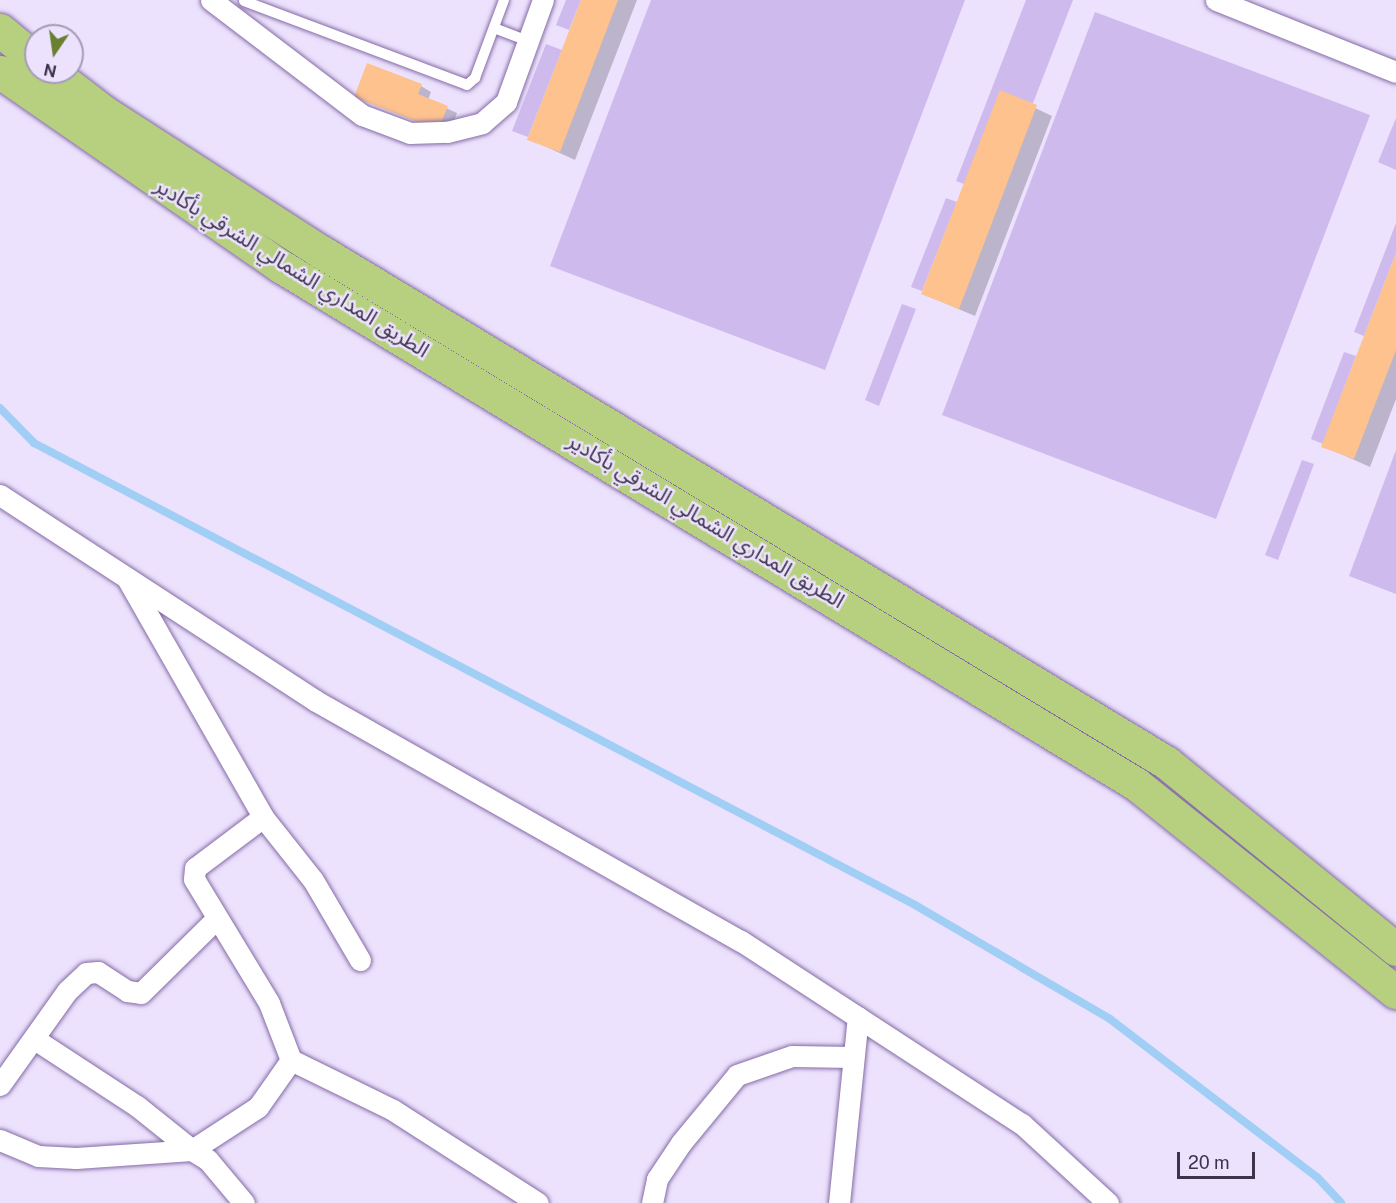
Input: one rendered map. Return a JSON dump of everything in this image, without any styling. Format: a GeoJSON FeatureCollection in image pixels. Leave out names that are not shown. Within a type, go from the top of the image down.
{"type":"FeatureCollection","features":[{"type":"Feature","properties":{"kind":"highway"},"geometry":{"type":"LineString","coordinates":[[0,30],[24,50]]}},
{"type":"Feature","properties":{"kind":"highway","name":"الطريق المداري الشمالي الشرقي بأكادير"},"geometry":{"type":"LineString","coordinates":[[0,72],[282,267],[1136,784],[1396,992]]}},
{"type":"Feature","properties":{"kind":"highway","name":"الطريق المداري الشمالي الشرقي بأكادير"},"geometry":{"type":"LineString","coordinates":[[67,84],[104,112],[323,253],[1167,763],[1396,949]]}},
{"type":"Feature","properties":{"kind":"street"},"geometry":{"type":"LineString","coordinates":[[211,0],[241,7],[362,116],[410,133],[447,132],[482,123],[506,102],[543,0]]}},
{"type":"Feature","properties":{"kind":"street"},"geometry":{"type":"LineString","coordinates":[[1216,0],[1396,72]]}},
{"type":"Feature","properties":{"kind":"street"},"geometry":{"type":"LineString","coordinates":[[0,495],[316,701],[741,941],[1022,1124],[1108,1203]]}},
{"type":"Feature","properties":{"kind":"street"},"geometry":{"type":"LineString","coordinates":[[126,578],[263,817],[313,880],[360,960]]}},
{"type":"Feature","properties":{"kind":"street"},"geometry":{"type":"LineString","coordinates":[[263,817],[195,868],[197,887],[215,920],[269,1003],[291,1060],[393,1110],[538,1203]]}},
{"type":"Feature","properties":{"kind":"street"},"geometry":{"type":"LineString","coordinates":[[0,1085],[36,1040],[67,991],[86,973],[98,972],[127,991],[141,993],[215,920]]}},
{"type":"Feature","properties":{"kind":"street"},"geometry":{"type":"LineString","coordinates":[[839,1203],[852,1057],[858,1017]]}},
{"type":"Feature","properties":{"kind":"street"},"geometry":{"type":"LineString","coordinates":[[36,1040],[136,1106],[208,1160],[244,1203]]}},
{"type":"Feature","properties":{"kind":"street"},"geometry":{"type":"LineString","coordinates":[[652,1203],[657,1179],[681,1143],[737,1075],[792,1056],[852,1057]]}},
{"type":"Feature","properties":{"kind":"street"},"geometry":{"type":"LineString","coordinates":[[0,1140],[38,1156],[76,1158],[192,1150],[258,1107],[291,1060]]}},
{"type":"Feature","properties":{"kind":"lane"},"geometry":{"type":"LineString","coordinates":[[241,7],[467,85],[475,78],[504,0]]}},
{"type":"Feature","properties":{"kind":"lane"},"geometry":{"type":"LineString","coordinates":[[494,28],[528,41]]}},
{"type":"Feature","properties":{"kind":"shaded area"},"geometry":{"type":"Polygon","coordinates":[[[566,0],[581,0],[569,30],[556,25],[566,0]]]}},
{"type":"Feature","properties":{"kind":"shaded area"},"geometry":{"type":"Polygon","coordinates":[[[651,0],[965,0],[825,370],[550,266],[651,0]]]}},
{"type":"Feature","properties":{"kind":"shaded area"},"geometry":{"type":"Polygon","coordinates":[[[1026,0],[1073,0],[1033,103],[964,184],[956,181],[1026,0]]]}},
{"type":"Feature","properties":{"kind":"shaded area"},"geometry":{"type":"Polygon","coordinates":[[[1095,12],[1370,115],[1216,519],[942,415],[1095,12]]]}},
{"type":"Feature","properties":{"kind":"shaded area"},"geometry":{"type":"Polygon","coordinates":[[[546,44],[562,50],[528,137],[512,131],[546,44]]]}},
{"type":"Feature","properties":{"kind":"shaded area"},"geometry":{"type":"Polygon","coordinates":[[[1396,118],[1396,170],[1378,162],[1396,118]]]}},
{"type":"Feature","properties":{"kind":"shaded area"},"geometry":{"type":"Polygon","coordinates":[[[946,198],[957,202],[922,291],[911,287],[946,198]]]}},
{"type":"Feature","properties":{"kind":"shaded area"},"geometry":{"type":"Polygon","coordinates":[[[1396,223],[1396,253],[1364,336],[1354,332],[1396,223]]]}},
{"type":"Feature","properties":{"kind":"shaded area"},"geometry":{"type":"Polygon","coordinates":[[[902,304],[916,309],[879,406],[865,400],[902,304]]]}},
{"type":"Feature","properties":{"kind":"shaded area"},"geometry":{"type":"Polygon","coordinates":[[[1344,352],[1356,356],[1323,444],[1311,439],[1344,352]]]}},
{"type":"Feature","properties":{"kind":"shaded area"},"geometry":{"type":"Polygon","coordinates":[[[1396,450],[1396,594],[1349,576],[1396,450]]]}},
{"type":"Feature","properties":{"kind":"shaded area"},"geometry":{"type":"Polygon","coordinates":[[[1302,460],[1314,464],[1278,560],[1265,555],[1302,460]]]}},
{"type":"Feature","properties":{"kind":"building"},"geometry":{"type":"Polygon","coordinates":[[[581,0],[618,0],[560,152],[527,140],[581,0]]]}},
{"type":"Feature","properties":{"kind":"building"},"geometry":{"type":"Polygon","coordinates":[[[367,63],[422,84],[418,94],[448,106],[438,130],[354,97],[367,63]]]}},
{"type":"Feature","properties":{"kind":"building"},"geometry":{"type":"Polygon","coordinates":[[[1000,90],[1037,105],[959,309],[921,294],[1000,90]]]}},
{"type":"Feature","properties":{"kind":"building"},"geometry":{"type":"Polygon","coordinates":[[[1396,253],[1396,350],[1354,459],[1321,447],[1396,253]]]}},
{"type":"Feature","properties":{"kind":"waterway"},"geometry":{"type":"LineString","coordinates":[[0,408],[34,443],[915,905],[1110,1019],[1317,1177],[1341,1203]]}}]}
